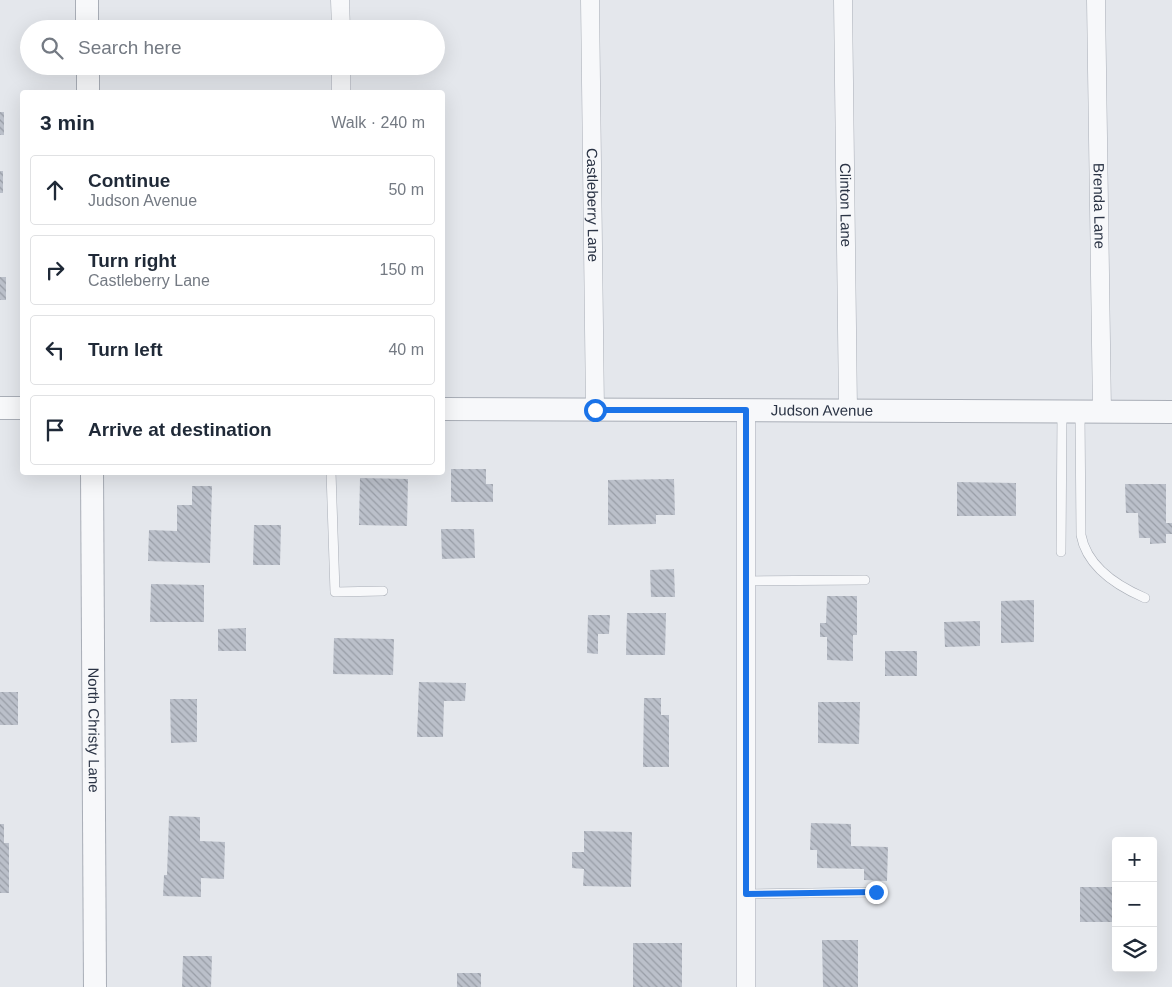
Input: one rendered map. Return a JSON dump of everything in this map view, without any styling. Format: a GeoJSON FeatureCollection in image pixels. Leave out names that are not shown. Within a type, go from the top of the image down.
{"type":"FeatureCollection","features":[{"type":"Feature","properties":{"kind":"street"},"geometry":{"type":"LineString","coordinates":[[87,0],[87,20]]}},
{"type":"Feature","properties":{"kind":"street"},"geometry":{"type":"LineString","coordinates":[[340,0],[341,20]]}},
{"type":"Feature","properties":{"kind":"street","name":"Castleberry Lane"},"geometry":{"type":"LineString","coordinates":[[590,0],[595,410]]}},
{"type":"Feature","properties":{"kind":"street","name":"Clinton Lane"},"geometry":{"type":"LineString","coordinates":[[843,0],[848,410]]}},
{"type":"Feature","properties":{"kind":"street","name":"Brenda Lane"},"geometry":{"type":"LineString","coordinates":[[1081,412],[1096,0]]}},
{"type":"Feature","properties":{"kind":"street"},"geometry":{"type":"LineString","coordinates":[[88,75],[88,90]]}},
{"type":"Feature","properties":{"kind":"street"},"geometry":{"type":"LineString","coordinates":[[341,75],[341,90]]}},
{"type":"Feature","properties":{"kind":"street"},"geometry":{"type":"LineString","coordinates":[[0,408],[20,408]]}},
{"type":"Feature","properties":{"kind":"street","name":"Judson Avenue"},"geometry":{"type":"LineString","coordinates":[[445,409],[1172,412]]}},
{"type":"Feature","properties":{"kind":"street"},"geometry":{"type":"LineString","coordinates":[[746,410],[746,987]]}},
{"type":"Feature","properties":{"kind":"street","name":"North Christy Lane"},"geometry":{"type":"LineString","coordinates":[[92,475],[95,987]]}},
{"type":"Feature","properties":{"kind":"lane"},"geometry":{"type":"LineString","coordinates":[[1061,552],[1081,412]]}},
{"type":"Feature","properties":{"kind":"lane"},"geometry":{"type":"LineString","coordinates":[[1081,412],[1082,535],[1084,548],[1094,563],[1110,578],[1129,591],[1145,598]]}},
{"type":"Feature","properties":{"kind":"lane"},"geometry":{"type":"LineString","coordinates":[[331,475],[335,592],[383,591]]}},
{"type":"Feature","properties":{"kind":"lane"},"geometry":{"type":"LineString","coordinates":[[746,582],[865,580]]}},
{"type":"Feature","properties":{"kind":"lane"},"geometry":{"type":"LineString","coordinates":[[746,894],[876,892]]}},
{"type":"Feature","properties":{"kind":"building"},"geometry":{"type":"Polygon","coordinates":[[[0,112],[4,112],[4,135],[0,135],[0,112]]]}},
{"type":"Feature","properties":{"kind":"building"},"geometry":{"type":"Polygon","coordinates":[[[0,171],[3,171],[3,193],[0,193],[0,171]]]}},
{"type":"Feature","properties":{"kind":"building"},"geometry":{"type":"Polygon","coordinates":[[[0,277],[6,277],[6,300],[0,300],[0,277]]]}},
{"type":"Feature","properties":{"kind":"building"},"geometry":{"type":"Polygon","coordinates":[[[451,469],[486,469],[486,484],[493,484],[493,502],[451,502],[451,469]]]}},
{"type":"Feature","properties":{"kind":"building"},"geometry":{"type":"Polygon","coordinates":[[[360,478],[408,479],[407,526],[359,525],[360,478]]]}},
{"type":"Feature","properties":{"kind":"building"},"geometry":{"type":"Polygon","coordinates":[[[674,479],[675,515],[656,515],[656,524],[608,525],[608,480],[674,479]]]}},
{"type":"Feature","properties":{"kind":"building"},"geometry":{"type":"Polygon","coordinates":[[[957,482],[1016,483],[1016,516],[957,516],[957,482]]]}},
{"type":"Feature","properties":{"kind":"building"},"geometry":{"type":"Polygon","coordinates":[[[1125,484],[1166,484],[1166,523],[1172,523],[1172,534],[1166,534],[1166,543],[1150,544],[1150,538],[1139,538],[1138,513],[1126,513],[1125,484]]]}},
{"type":"Feature","properties":{"kind":"building"},"geometry":{"type":"Polygon","coordinates":[[[192,486],[212,486],[210,563],[148,561],[149,530],[177,531],[177,505],[192,505],[192,486]]]}},
{"type":"Feature","properties":{"kind":"building"},"geometry":{"type":"Polygon","coordinates":[[[254,525],[281,525],[280,565],[253,565],[254,525]]]}},
{"type":"Feature","properties":{"kind":"building"},"geometry":{"type":"Polygon","coordinates":[[[441,529],[474,529],[475,558],[442,559],[441,529]]]}},
{"type":"Feature","properties":{"kind":"building"},"geometry":{"type":"Polygon","coordinates":[[[674,569],[675,597],[651,597],[650,570],[674,569]]]}},
{"type":"Feature","properties":{"kind":"building"},"geometry":{"type":"Polygon","coordinates":[[[151,584],[204,585],[204,622],[150,622],[151,584]]]}},
{"type":"Feature","properties":{"kind":"building"},"geometry":{"type":"Polygon","coordinates":[[[827,596],[857,596],[857,635],[853,635],[853,661],[827,660],[827,637],[820,637],[820,623],[826,623],[827,596]]]}},
{"type":"Feature","properties":{"kind":"building"},"geometry":{"type":"Polygon","coordinates":[[[1034,600],[1034,642],[1001,643],[1001,601],[1034,600]]]}},
{"type":"Feature","properties":{"kind":"building"},"geometry":{"type":"Polygon","coordinates":[[[627,613],[666,613],[665,655],[626,655],[627,613]]]}},
{"type":"Feature","properties":{"kind":"building"},"geometry":{"type":"Polygon","coordinates":[[[588,615],[610,615],[609,634],[598,634],[598,654],[587,653],[588,615]]]}},
{"type":"Feature","properties":{"kind":"building"},"geometry":{"type":"Polygon","coordinates":[[[980,621],[980,646],[945,647],[944,622],[980,621]]]}},
{"type":"Feature","properties":{"kind":"building"},"geometry":{"type":"Polygon","coordinates":[[[246,628],[246,651],[218,651],[218,629],[246,628]]]}},
{"type":"Feature","properties":{"kind":"building"},"geometry":{"type":"Polygon","coordinates":[[[334,638],[394,639],[393,675],[333,674],[334,638]]]}},
{"type":"Feature","properties":{"kind":"building"},"geometry":{"type":"Polygon","coordinates":[[[885,651],[917,651],[917,676],[885,676],[885,651]]]}},
{"type":"Feature","properties":{"kind":"building"},"geometry":{"type":"Polygon","coordinates":[[[419,682],[466,683],[465,701],[444,701],[443,737],[417,737],[419,682]]]}},
{"type":"Feature","properties":{"kind":"building"},"geometry":{"type":"Polygon","coordinates":[[[0,692],[18,692],[18,725],[0,725],[0,692]]]}},
{"type":"Feature","properties":{"kind":"building"},"geometry":{"type":"Polygon","coordinates":[[[644,698],[661,698],[661,715],[669,715],[669,767],[643,767],[644,698]]]}},
{"type":"Feature","properties":{"kind":"building"},"geometry":{"type":"Polygon","coordinates":[[[170,699],[197,699],[197,742],[171,743],[170,699]]]}},
{"type":"Feature","properties":{"kind":"building"},"geometry":{"type":"Polygon","coordinates":[[[818,702],[860,702],[859,744],[818,743],[818,702]]]}},
{"type":"Feature","properties":{"kind":"building"},"geometry":{"type":"Polygon","coordinates":[[[169,816],[200,817],[200,841],[225,842],[224,879],[201,878],[201,897],[163,896],[164,875],[167,875],[169,816]]]}},
{"type":"Feature","properties":{"kind":"building"},"geometry":{"type":"Polygon","coordinates":[[[811,823],[851,824],[851,846],[888,847],[887,881],[864,880],[864,869],[817,868],[817,850],[810,850],[811,823]]]}},
{"type":"Feature","properties":{"kind":"building"},"geometry":{"type":"Polygon","coordinates":[[[0,824],[4,824],[4,843],[9,843],[9,893],[0,893],[0,824]]]}},
{"type":"Feature","properties":{"kind":"building"},"geometry":{"type":"Polygon","coordinates":[[[584,831],[632,832],[631,887],[583,886],[584,869],[572,868],[572,852],[584,852],[584,831]]]}},
{"type":"Feature","properties":{"kind":"building"},"geometry":{"type":"Polygon","coordinates":[[[1080,887],[1112,887],[1112,922],[1080,922],[1080,887]]]}},
{"type":"Feature","properties":{"kind":"building"},"geometry":{"type":"Polygon","coordinates":[[[822,940],[858,940],[858,987],[823,987],[822,940]]]}},
{"type":"Feature","properties":{"kind":"building"},"geometry":{"type":"Polygon","coordinates":[[[633,943],[682,943],[682,987],[633,987],[633,943]]]}},
{"type":"Feature","properties":{"kind":"building"},"geometry":{"type":"Polygon","coordinates":[[[183,956],[212,956],[211,987],[182,987],[183,956]]]}},
{"type":"Feature","properties":{"kind":"building"},"geometry":{"type":"Polygon","coordinates":[[[457,973],[481,973],[481,987],[457,987],[457,973]]]}},
{"type":"Feature","properties":{"kind":"route"},"geometry":{"type":"LineString","coordinates":[[595,410],[746,410],[746,894],[876,892]]}}]}
